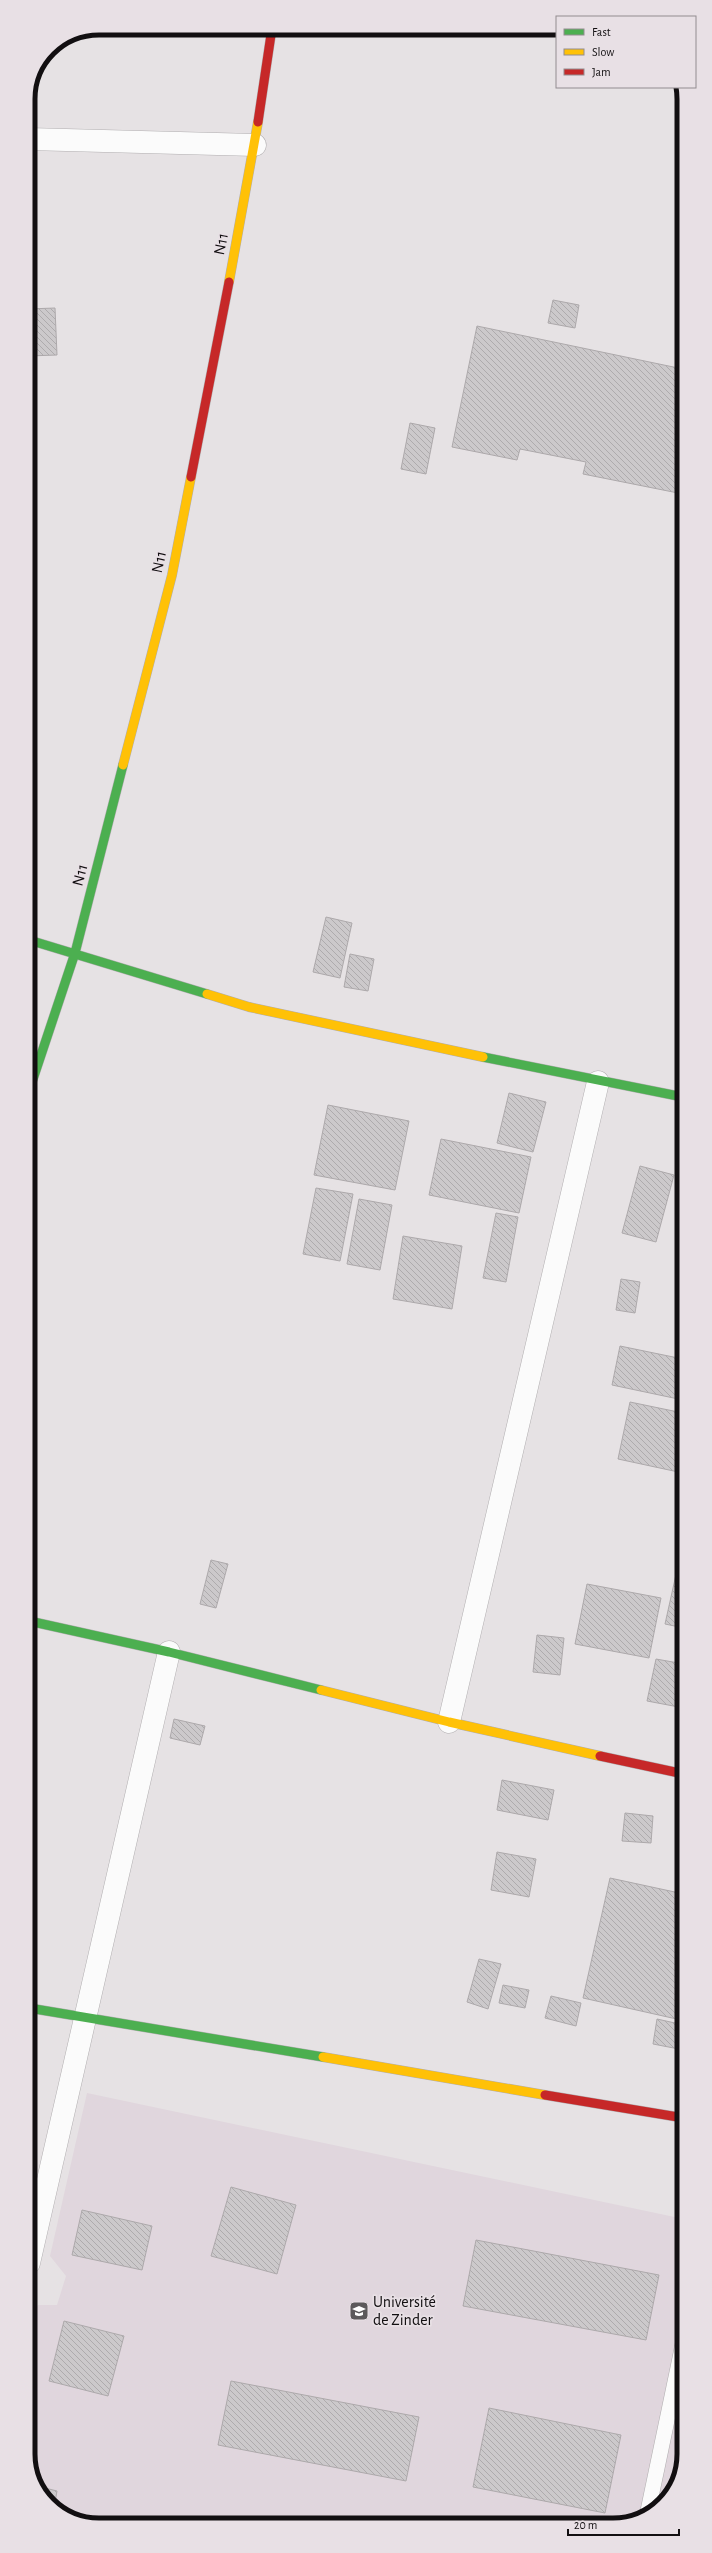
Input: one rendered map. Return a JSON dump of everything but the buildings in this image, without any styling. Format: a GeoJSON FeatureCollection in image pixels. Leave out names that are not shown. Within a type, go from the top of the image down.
{"type":"FeatureCollection","features":[{"type":"Feature","properties":{"kind":"street","name":"N11"},"geometry":{"type":"LineString","coordinates":[[35,1073],[75,953],[172,575],[256,145],[271,35]]}},
{"type":"Feature","properties":{"kind":"street"},"geometry":{"type":"LineString","coordinates":[[35,139],[256,145]]}},
{"type":"Feature","properties":{"kind":"street"},"geometry":{"type":"LineString","coordinates":[[35,942],[249,1007],[598,1082],[677,1096]]}},
{"type":"Feature","properties":{"kind":"street"},"geometry":{"type":"LineString","coordinates":[[449,1722],[598,1082]]}},
{"type":"Feature","properties":{"kind":"street"},"geometry":{"type":"LineString","coordinates":[[35,1622],[169,1652],[449,1722],[677,1772]]}},
{"type":"Feature","properties":{"kind":"street"},"geometry":{"type":"LineString","coordinates":[[35,2236],[169,1652]]}},
{"type":"Feature","properties":{"kind":"street"},"geometry":{"type":"LineString","coordinates":[[35,2009],[84,2019],[677,2117]]}},
{"type":"Feature","properties":{"kind":"lane"},"geometry":{"type":"LineString","coordinates":[[649,2506],[677,2372]]}},
{"type":"Feature","properties":{"kind":"shaded area","name":"Université de Zinder"},"geometry":{"type":"Polygon","coordinates":[[[87,2093],[677,2218],[677,2454],[674,2474],[664,2493],[655,2502],[633,2515],[613,2518],[95,2518],[75,2513],[57,2502],[48,2493],[40,2478],[36,2466],[35,2309],[38,2305],[57,2305],[66,2276],[50,2256],[87,2093]]]}},
{"type":"Feature","properties":{"kind":"traffic: fast"},"geometry":{"type":"LineString","coordinates":[[35,1073],[75,953],[123,765]]}},
{"type":"Feature","properties":{"kind":"traffic: fast"},"geometry":{"type":"LineString","coordinates":[[35,942],[207,994]]}},
{"type":"Feature","properties":{"kind":"traffic: fast"},"geometry":{"type":"LineString","coordinates":[[483,1057],[677,1096]]}},
{"type":"Feature","properties":{"kind":"traffic: fast"},"geometry":{"type":"LineString","coordinates":[[35,1622],[169,1652],[321,1690]]}},
{"type":"Feature","properties":{"kind":"traffic: fast"},"geometry":{"type":"LineString","coordinates":[[35,2009],[323,2057]]}},
{"type":"Feature","properties":{"kind":"traffic: slow"},"geometry":{"type":"LineString","coordinates":[[229,282],[258,122]]}},
{"type":"Feature","properties":{"kind":"traffic: slow"},"geometry":{"type":"LineString","coordinates":[[123,765],[172,575],[191,477]]}},
{"type":"Feature","properties":{"kind":"traffic: slow"},"geometry":{"type":"LineString","coordinates":[[207,994],[249,1007],[483,1057]]}},
{"type":"Feature","properties":{"kind":"traffic: slow"},"geometry":{"type":"LineString","coordinates":[[321,1690],[449,1722],[600,1756]]}},
{"type":"Feature","properties":{"kind":"traffic: slow"},"geometry":{"type":"LineString","coordinates":[[323,2057],[545,2095]]}},
{"type":"Feature","properties":{"kind":"traffic: jam"},"geometry":{"type":"LineString","coordinates":[[258,122],[271,35]]}},
{"type":"Feature","properties":{"kind":"traffic: jam"},"geometry":{"type":"LineString","coordinates":[[191,477],[229,282]]}},
{"type":"Feature","properties":{"kind":"traffic: jam"},"geometry":{"type":"LineString","coordinates":[[600,1756],[677,1772]]}},
{"type":"Feature","properties":{"kind":"traffic: jam"},"geometry":{"type":"LineString","coordinates":[[545,2095],[677,2117]]}},
{"type":"Feature","properties":{"kind":"place","name":"Université de Zinder"},"geometry":{"type":"Point","coordinates":[359,2311]}}]}
